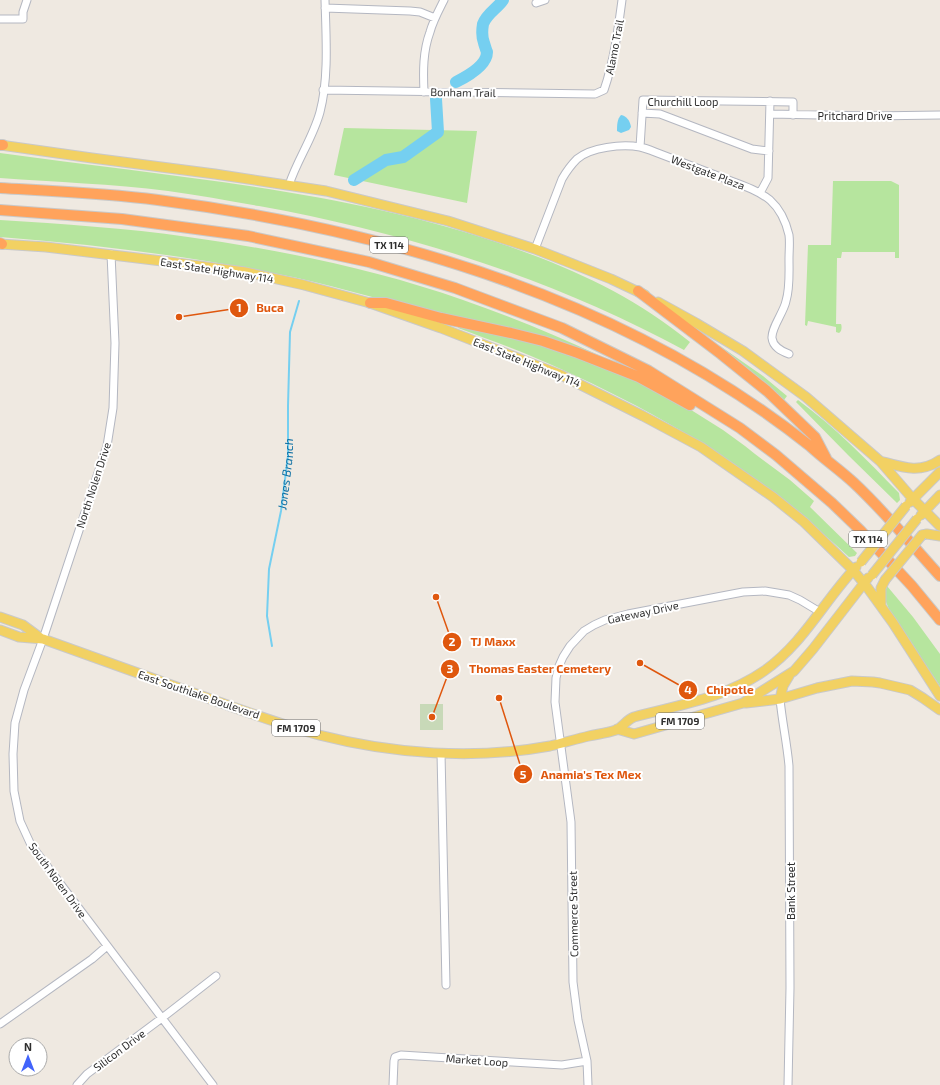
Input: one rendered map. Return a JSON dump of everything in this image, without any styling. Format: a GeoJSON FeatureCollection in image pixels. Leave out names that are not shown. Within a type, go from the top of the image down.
{"type":"FeatureCollection","features":[{"type":"Feature","properties":{"kind":"highway","name":"TX 114"},"geometry":{"type":"LineString","coordinates":[[0,188],[156,200],[271,217],[314,226],[439,259],[501,278],[570,305],[609,323],[690,365],[780,423],[854,483],[940,576]]}},
{"type":"Feature","properties":{"kind":"highway","name":"TX 114"},"geometry":{"type":"LineString","coordinates":[[0,210],[122,219],[248,236],[369,262],[455,288],[562,328],[649,371],[740,428],[776,455],[832,503],[860,530],[912,586],[940,620]]}},
{"type":"Feature","properties":{"kind":"highway"},"geometry":{"type":"LineString","coordinates":[[638,291],[767,391],[815,437],[828,461]]}},
{"type":"Feature","properties":{"kind":"highway"},"geometry":{"type":"LineString","coordinates":[[370,303],[386,303],[441,318],[511,333],[543,341],[592,358],[639,377],[685,402],[726,427],[761,452],[776,455]]}},
{"type":"Feature","properties":{"kind":"main road"},"geometry":{"type":"LineString","coordinates":[[1,145],[215,174],[326,191],[448,221],[535,249],[611,279],[638,291],[696,323],[742,351],[806,397],[880,461],[912,498],[940,526]]}},
{"type":"Feature","properties":{"kind":"main road","name":"East State Highway 114"},"geometry":{"type":"LineString","coordinates":[[1,244],[111,254],[245,272],[304,285],[370,303],[441,328],[561,375],[618,402],[701,447],[773,497],[804,522],[853,570],[864,583],[881,605],[940,696]]}},
{"type":"Feature","properties":{"kind":"main road"},"geometry":{"type":"LineString","coordinates":[[880,461],[907,468],[919,468],[933,465],[940,460]]}},
{"type":"Feature","properties":{"kind":"main road","name":"East Southlake Boulevard"},"geometry":{"type":"LineString","coordinates":[[0,630],[19,637],[43,639],[275,721],[319,734],[366,745],[409,751],[464,754],[511,751],[550,746],[618,729],[630,718],[712,697],[731,690],[765,670],[799,638],[912,498],[940,472]]}},
{"type":"Feature","properties":{"kind":"main road"},"geometry":{"type":"LineString","coordinates":[[925,510],[940,496]]}},
{"type":"Feature","properties":{"kind":"main road","name":"FM 1709"},"geometry":{"type":"LineString","coordinates":[[864,583],[925,510]]}},
{"type":"Feature","properties":{"kind":"main road"},"geometry":{"type":"LineString","coordinates":[[881,605],[881,588],[885,580],[922,535],[927,534],[940,536]]}},
{"type":"Feature","properties":{"kind":"main road","name":"East Southlake Boulevard"},"geometry":{"type":"LineString","coordinates":[[618,729],[634,734],[743,704],[794,671],[864,583]]}},
{"type":"Feature","properties":{"kind":"main road","name":"East Southlake Boulevard"},"geometry":{"type":"LineString","coordinates":[[0,617],[23,625],[43,639]]}},
{"type":"Feature","properties":{"kind":"main road"},"geometry":{"type":"LineString","coordinates":[[780,699],[785,681],[794,671]]}},
{"type":"Feature","properties":{"kind":"main road"},"geometry":{"type":"LineString","coordinates":[[743,704],[780,699],[817,688],[852,681],[880,682],[910,690],[940,710]]}},
{"type":"Feature","properties":{"kind":"street"},"geometry":{"type":"LineString","coordinates":[[0,19],[23,19],[27,0]]}},
{"type":"Feature","properties":{"kind":"street"},"geometry":{"type":"LineString","coordinates":[[424,92],[424,64],[426,46],[435,18],[444,0]]}},
{"type":"Feature","properties":{"kind":"street"},"geometry":{"type":"LineString","coordinates":[[536,3],[545,0]]}},
{"type":"Feature","properties":{"kind":"street","name":"Alamo Trail"},"geometry":{"type":"LineString","coordinates":[[601,92],[604,90],[608,79],[617,40],[622,0]]}},
{"type":"Feature","properties":{"kind":"street"},"geometry":{"type":"LineString","coordinates":[[289,185],[292,175],[314,130],[320,113],[326,64],[325,4],[420,12],[435,18]]}},
{"type":"Feature","properties":{"kind":"street","name":"Bonham Trail"},"geometry":{"type":"LineString","coordinates":[[323,90],[595,94],[601,92]]}},
{"type":"Feature","properties":{"kind":"street","name":"Churchill Loop"},"geometry":{"type":"LineString","coordinates":[[640,147],[643,100],[793,102],[793,115]]}},
{"type":"Feature","properties":{"kind":"street"},"geometry":{"type":"LineString","coordinates":[[760,193],[768,178],[770,101]]}},
{"type":"Feature","properties":{"kind":"street"},"geometry":{"type":"LineString","coordinates":[[642,113],[660,114],[752,149],[769,150]]}},
{"type":"Feature","properties":{"kind":"street","name":"Pritchard Drive"},"geometry":{"type":"LineString","coordinates":[[770,114],[871,116],[940,115]]}},
{"type":"Feature","properties":{"kind":"street","name":"Westgate Plaza"},"geometry":{"type":"LineString","coordinates":[[535,249],[562,179],[578,159],[592,151],[602,148],[624,146],[640,147],[745,186],[760,193],[778,209],[786,224],[789,234],[788,296],[773,330],[772,336],[775,346],[783,352],[789,354]]}},
{"type":"Feature","properties":{"kind":"street","name":"North Nolen Drive"},"geometry":{"type":"LineString","coordinates":[[43,639],[107,446],[113,408],[115,342],[111,254]]}},
{"type":"Feature","properties":{"kind":"street","name":"Gateway Drive"},"geometry":{"type":"LineString","coordinates":[[561,743],[555,702],[556,682],[559,666],[570,646],[584,632],[594,625],[605,620],[628,614],[755,591],[777,593],[789,596],[800,600],[820,612]]}},
{"type":"Feature","properties":{"kind":"street","name":"South Nolen Drive"},"geometry":{"type":"LineString","coordinates":[[43,639],[24,690],[15,723],[13,754],[14,791],[20,821],[31,845],[213,1085]]}},
{"type":"Feature","properties":{"kind":"street","name":"Bank Street"},"geometry":{"type":"LineString","coordinates":[[780,699],[781,713],[788,749],[789,766],[790,988],[788,1085]]}},
{"type":"Feature","properties":{"kind":"street","name":"Commerce Street"},"geometry":{"type":"LineString","coordinates":[[561,743],[571,822],[573,982],[578,1020],[587,1061],[588,1085]]}},
{"type":"Feature","properties":{"kind":"street"},"geometry":{"type":"LineString","coordinates":[[441,753],[446,985]]}},
{"type":"Feature","properties":{"kind":"street"},"geometry":{"type":"LineString","coordinates":[[0,1024],[107,946]]}},
{"type":"Feature","properties":{"kind":"street","name":"Silicon Drive"},"geometry":{"type":"LineString","coordinates":[[77,1085],[87,1074],[216,976]]}},
{"type":"Feature","properties":{"kind":"street","name":"Market Loop"},"geometry":{"type":"LineString","coordinates":[[393,1085],[394,1061],[395,1057],[400,1055],[562,1065],[587,1061]]}},
{"type":"Feature","properties":{"kind":"green space"},"geometry":{"type":"Polygon","coordinates":[[[344,128],[477,131],[467,203],[334,175],[344,128]]]}},
{"type":"Feature","properties":{"kind":"green space"},"geometry":{"type":"Polygon","coordinates":[[[0,153],[256,187],[383,211],[446,227],[508,246],[557,264],[626,298],[648,311],[690,342],[684,350],[634,324],[583,301],[478,261],[424,244],[314,217],[202,196],[105,185],[0,178],[0,153]]]}},
{"type":"Feature","properties":{"kind":"green space"},"geometry":{"type":"Polygon","coordinates":[[[833,181],[891,181],[899,185],[899,258],[895,258],[895,252],[842,252],[841,258],[837,258],[836,324],[841,324],[842,327],[839,333],[836,332],[836,327],[808,321],[807,326],[805,325],[808,245],[831,245],[833,181]]]}},
{"type":"Feature","properties":{"kind":"green space"},"geometry":{"type":"Polygon","coordinates":[[[0,220],[141,231],[223,242],[293,254],[362,270],[430,289],[497,312],[598,355],[597,357],[348,290],[279,274],[131,250],[0,237],[0,220]]]}},
{"type":"Feature","properties":{"kind":"green space"},"geometry":{"type":"Polygon","coordinates":[[[458,325],[554,349],[640,382],[680,403],[723,430],[790,480],[814,501],[810,507],[857,553],[855,556],[849,557],[766,487],[739,467],[682,431],[652,414],[562,369],[458,328],[458,325]]]}},
{"type":"Feature","properties":{"kind":"green space"},"geometry":{"type":"Polygon","coordinates":[[[720,346],[763,376],[787,396],[784,400],[717,350],[720,346]]]}},
{"type":"Feature","properties":{"kind":"green space"},"geometry":{"type":"Polygon","coordinates":[[[798,400],[812,410],[863,456],[899,493],[900,500],[897,503],[796,402],[798,400]]]}},
{"type":"Feature","properties":{"kind":"green space"},"geometry":{"type":"Polygon","coordinates":[[[887,586],[913,617],[940,654],[940,686],[891,614],[884,597],[884,590],[887,586]]]}},
{"type":"Feature","properties":{"kind":"green space"},"geometry":{"type":"Polygon","coordinates":[[[420,704],[443,704],[443,730],[420,730],[420,704]]]}},
{"type":"Feature","properties":{"kind":"water"},"geometry":{"type":"Polygon","coordinates":[[[621,115],[628,119],[631,127],[629,130],[621,133],[617,131],[617,125],[621,115]]]}},
{"type":"Feature","properties":{"kind":"waterway","name":"Jones Branch"},"geometry":{"type":"LineString","coordinates":[[456,82],[475,70],[484,62],[487,52],[483,39],[483,24],[487,17],[503,0]]}},
{"type":"Feature","properties":{"kind":"waterway","name":"Jones Branch"},"geometry":{"type":"LineString","coordinates":[[354,180],[386,160],[403,157],[438,132],[436,99]]}},
{"type":"Feature","properties":{"kind":"waterway","name":"Jones Branch"},"geometry":{"type":"LineString","coordinates":[[272,646],[267,616],[269,569],[281,511],[288,456],[290,332],[299,301]]}},
{"type":"Feature","properties":{"kind":"place","name":"Buca"},"geometry":{"type":"Point","coordinates":[179,317]}},
{"type":"Feature","properties":{"kind":"place","name":"TJ Maxx"},"geometry":{"type":"Point","coordinates":[436,597]}},
{"type":"Feature","properties":{"kind":"place","name":"Chipotle"},"geometry":{"type":"Point","coordinates":[640,663]}},
{"type":"Feature","properties":{"kind":"place","name":"Anamia's Tex Mex"},"geometry":{"type":"Point","coordinates":[499,698]}},
{"type":"Feature","properties":{"kind":"place","name":"Thomas Easter Cemetery"},"geometry":{"type":"Point","coordinates":[432,717]}}]}
